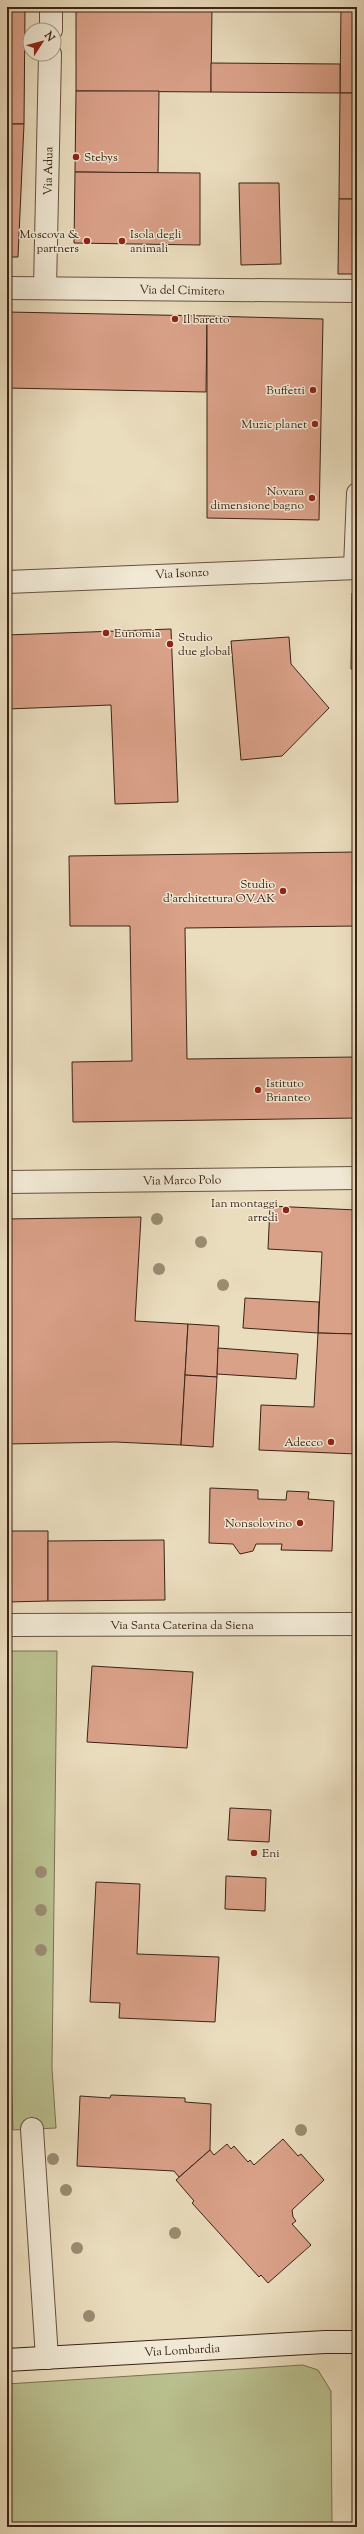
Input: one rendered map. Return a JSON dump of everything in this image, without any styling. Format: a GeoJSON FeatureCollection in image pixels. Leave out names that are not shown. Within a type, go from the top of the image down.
{"type":"FeatureCollection","features":[{"type":"Feature","properties":{"kind":"street"},"geometry":{"type":"LineString","coordinates":[[51,7],[51,22]]}},
{"type":"Feature","properties":{"kind":"street","name":"Via Adua"},"geometry":{"type":"LineString","coordinates":[[45,288],[50,62]]}},
{"type":"Feature","properties":{"kind":"street","name":"Via del Cimitero"},"geometry":{"type":"LineString","coordinates":[[7,288],[357,291]]}},
{"type":"Feature","properties":{"kind":"street","name":"Via Isonzo"},"geometry":{"type":"LineString","coordinates":[[7,582],[356,568]]}},
{"type":"Feature","properties":{"kind":"street","name":"Via Marco Polo"},"geometry":{"type":"LineString","coordinates":[[7,1182],[357,1178]]}},
{"type":"Feature","properties":{"kind":"street","name":"Via Santa Caterina da Siena"},"geometry":{"type":"LineString","coordinates":[[7,1625],[357,1624]]}},
{"type":"Feature","properties":{"kind":"street"},"geometry":{"type":"LineString","coordinates":[[32,2129],[47,2358]]}},
{"type":"Feature","properties":{"kind":"street","name":"Via Lombardia"},"geometry":{"type":"LineString","coordinates":[[7,2360],[317,2342],[357,2342]]}},
{"type":"Feature","properties":{"kind":"lane"},"geometry":{"type":"LineString","coordinates":[[356,568],[357,493]]}},
{"type":"Feature","properties":{"kind":"green space"},"geometry":{"type":"Polygon","coordinates":[[[7,1651],[57,1651],[52,2068],[56,2128],[13,2130],[9,2026],[11,1754],[7,1754],[7,1651]]]}},
{"type":"Feature","properties":{"kind":"green space"},"geometry":{"type":"Polygon","coordinates":[[[303,2365],[318,2370],[331,2391],[332,2527],[7,2527],[7,2384],[303,2365]]]}},
{"type":"Feature","properties":{"kind":"building"},"geometry":{"type":"Polygon","coordinates":[[[7,7],[25,7],[25,22],[22,22],[22,62],[25,62],[24,124],[7,124],[7,7]]]}},
{"type":"Feature","properties":{"kind":"building"},"geometry":{"type":"Polygon","coordinates":[[[76,7],[212,7],[211,92],[76,91],[76,7]]]}},
{"type":"Feature","properties":{"kind":"building"},"geometry":{"type":"Polygon","coordinates":[[[341,7],[357,7],[357,93],[340,93],[341,7]]]}},
{"type":"Feature","properties":{"kind":"building"},"geometry":{"type":"Polygon","coordinates":[[[211,63],[340,64],[340,93],[211,92],[211,63]]]}},
{"type":"Feature","properties":{"kind":"building"},"geometry":{"type":"Polygon","coordinates":[[[76,91],[159,91],[158,173],[75,172],[76,91]]]}},
{"type":"Feature","properties":{"kind":"building"},"geometry":{"type":"Polygon","coordinates":[[[340,93],[357,93],[357,199],[339,199],[340,93]]]}},
{"type":"Feature","properties":{"kind":"building"},"geometry":{"type":"Polygon","coordinates":[[[7,124],[24,124],[18,257],[7,257],[7,124]]]}},
{"type":"Feature","properties":{"kind":"building"},"geometry":{"type":"Polygon","coordinates":[[[75,172],[200,173],[200,245],[74,243],[75,172]]]}},
{"type":"Feature","properties":{"kind":"building"},"geometry":{"type":"Polygon","coordinates":[[[239,183],[279,183],[281,264],[241,265],[239,183]]]}},
{"type":"Feature","properties":{"kind":"building"},"geometry":{"type":"Polygon","coordinates":[[[339,199],[357,199],[357,274],[338,274],[339,199]]]}},
{"type":"Feature","properties":{"kind":"building"},"geometry":{"type":"Polygon","coordinates":[[[7,312],[207,316],[206,392],[7,388],[7,312]]]}},
{"type":"Feature","properties":{"kind":"building"},"geometry":{"type":"Polygon","coordinates":[[[207,316],[323,319],[319,520],[207,518],[207,316]]]}},
{"type":"Feature","properties":{"kind":"building"},"geometry":{"type":"Polygon","coordinates":[[[352,593],[357,594],[357,670],[351,669],[352,593]]]}},
{"type":"Feature","properties":{"kind":"building"},"geometry":{"type":"Polygon","coordinates":[[[171,629],[178,802],[115,804],[111,705],[7,709],[7,635],[171,629]]]}},
{"type":"Feature","properties":{"kind":"building"},"geometry":{"type":"Polygon","coordinates":[[[289,637],[291,664],[329,708],[282,756],[241,760],[231,641],[289,637]]]}},
{"type":"Feature","properties":{"kind":"building"},"geometry":{"type":"Polygon","coordinates":[[[357,852],[357,926],[185,928],[187,1059],[357,1057],[357,1118],[73,1122],[72,1062],[132,1061],[130,926],[70,926],[69,856],[357,852]]]}},
{"type":"Feature","properties":{"kind":"building"},"geometry":{"type":"Polygon","coordinates":[[[270,1206],[357,1210],[357,1334],[318,1333],[322,1252],[268,1249],[270,1206]]]}},
{"type":"Feature","properties":{"kind":"building"},"geometry":{"type":"Polygon","coordinates":[[[141,1217],[135,1321],[188,1324],[181,1445],[115,1442],[7,1444],[7,1219],[141,1217]]]}},
{"type":"Feature","properties":{"kind":"building"},"geometry":{"type":"Polygon","coordinates":[[[245,1298],[319,1302],[318,1333],[243,1328],[245,1298]]]}},
{"type":"Feature","properties":{"kind":"building"},"geometry":{"type":"Polygon","coordinates":[[[188,1324],[219,1326],[217,1377],[185,1375],[188,1324]]]}},
{"type":"Feature","properties":{"kind":"building"},"geometry":{"type":"Polygon","coordinates":[[[318,1333],[357,1334],[357,1454],[259,1450],[261,1405],[314,1407],[318,1333]]]}},
{"type":"Feature","properties":{"kind":"building"},"geometry":{"type":"Polygon","coordinates":[[[218,1348],[298,1354],[296,1379],[217,1374],[218,1348]]]}},
{"type":"Feature","properties":{"kind":"building"},"geometry":{"type":"Polygon","coordinates":[[[185,1375],[217,1377],[213,1447],[181,1445],[185,1375]]]}},
{"type":"Feature","properties":{"kind":"building"},"geometry":{"type":"Polygon","coordinates":[[[210,1488],[258,1490],[258,1499],[286,1500],[287,1491],[309,1492],[308,1499],[334,1501],[332,1551],[281,1550],[282,1544],[256,1544],[253,1551],[240,1554],[233,1544],[209,1543],[210,1488]]]}},
{"type":"Feature","properties":{"kind":"building"},"geometry":{"type":"Polygon","coordinates":[[[7,1531],[48,1531],[48,1601],[7,1602],[7,1531]]]}},
{"type":"Feature","properties":{"kind":"building"},"geometry":{"type":"Polygon","coordinates":[[[164,1540],[165,1600],[48,1601],[48,1541],[164,1540]]]}},
{"type":"Feature","properties":{"kind":"building"},"geometry":{"type":"Polygon","coordinates":[[[92,1666],[193,1672],[187,1748],[87,1742],[92,1666]]]}},
{"type":"Feature","properties":{"kind":"building"},"geometry":{"type":"Polygon","coordinates":[[[230,1808],[271,1810],[269,1842],[228,1840],[230,1808]]]}},
{"type":"Feature","properties":{"kind":"building"},"geometry":{"type":"Polygon","coordinates":[[[226,1876],[266,1878],[265,1911],[225,1909],[226,1876]]]}},
{"type":"Feature","properties":{"kind":"building"},"geometry":{"type":"Polygon","coordinates":[[[96,1882],[140,1884],[137,1954],[219,1957],[215,2022],[119,2018],[120,2003],[90,2002],[96,1882]]]}},
{"type":"Feature","properties":{"kind":"building"},"geometry":{"type":"Polygon","coordinates":[[[111,2095],[185,2098],[185,2102],[211,2104],[210,2150],[179,2177],[174,2171],[77,2166],[80,2096],[110,2098],[111,2095]]]}},
{"type":"Feature","properties":{"kind":"building"},"geometry":{"type":"Polygon","coordinates":[[[283,2139],[298,2156],[301,2154],[324,2180],[292,2210],[293,2217],[296,2221],[292,2224],[311,2245],[268,2283],[261,2275],[259,2277],[192,2203],[194,2201],[176,2180],[210,2150],[214,2155],[227,2144],[231,2149],[234,2146],[248,2162],[250,2160],[254,2165],[283,2139]]]}},
{"type":"Feature","properties":{"kind":"place","name":"Stebys"},"geometry":{"type":"Point","coordinates":[76,157]}},
{"type":"Feature","properties":{"kind":"place","name":"Moscova & partners"},"geometry":{"type":"Point","coordinates":[87,241]}},
{"type":"Feature","properties":{"kind":"place","name":"Isola degli animali"},"geometry":{"type":"Point","coordinates":[122,241]}},
{"type":"Feature","properties":{"kind":"place","name":"Il baretto"},"geometry":{"type":"Point","coordinates":[175,319]}},
{"type":"Feature","properties":{"kind":"place","name":"Buffetti"},"geometry":{"type":"Point","coordinates":[313,390]}},
{"type":"Feature","properties":{"kind":"place","name":"Muzic planet"},"geometry":{"type":"Point","coordinates":[315,424]}},
{"type":"Feature","properties":{"kind":"place","name":"Novara dimensione bagno"},"geometry":{"type":"Point","coordinates":[312,498]}},
{"type":"Feature","properties":{"kind":"place","name":"Eunomia"},"geometry":{"type":"Point","coordinates":[106,633]}},
{"type":"Feature","properties":{"kind":"place","name":"Studio due global"},"geometry":{"type":"Point","coordinates":[170,644]}},
{"type":"Feature","properties":{"kind":"place","name":"Studio d'architettura OV_AK"},"geometry":{"type":"Point","coordinates":[283,891]}},
{"type":"Feature","properties":{"kind":"place","name":"Istituto Brianteo"},"geometry":{"type":"Point","coordinates":[258,1090]}},
{"type":"Feature","properties":{"kind":"place","name":"Ian montaggi arredi"},"geometry":{"type":"Point","coordinates":[286,1210]}},
{"type":"Feature","properties":{"kind":"place","name":"Adecco"},"geometry":{"type":"Point","coordinates":[331,1442]}},
{"type":"Feature","properties":{"kind":"place","name":"Nonsolovino"},"geometry":{"type":"Point","coordinates":[300,1523]}},
{"type":"Feature","properties":{"kind":"place","name":"Eni"},"geometry":{"type":"Point","coordinates":[254,1853]}}]}
